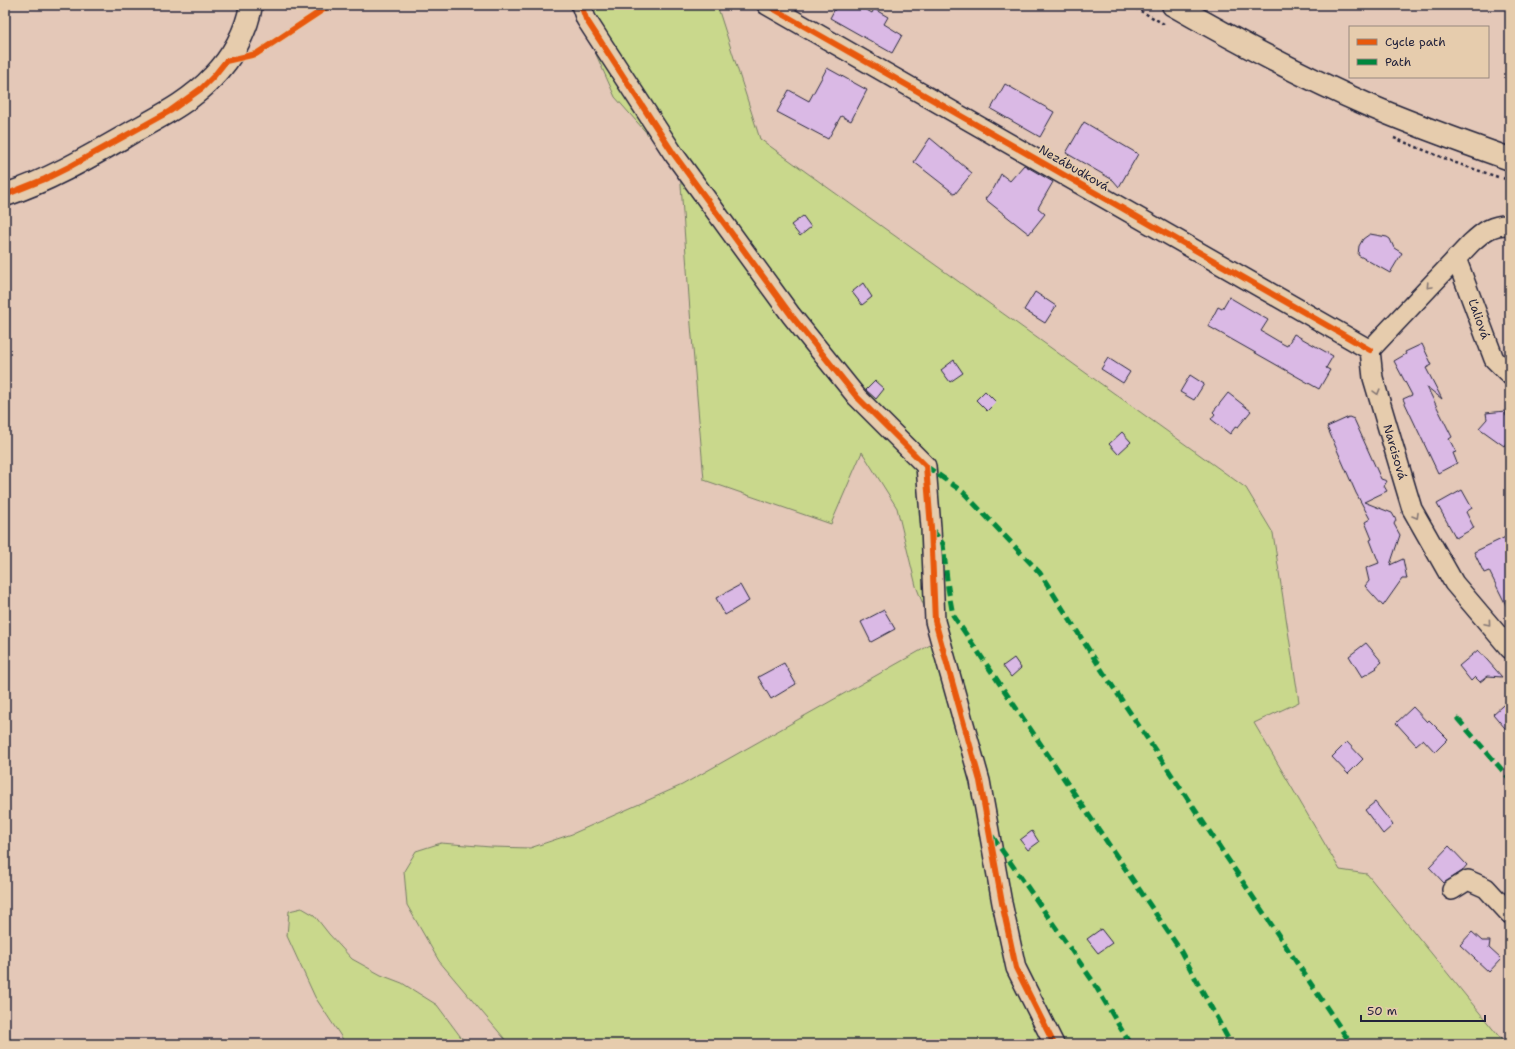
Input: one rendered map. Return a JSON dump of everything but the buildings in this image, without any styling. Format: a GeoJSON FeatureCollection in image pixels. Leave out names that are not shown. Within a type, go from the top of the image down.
{"type":"FeatureCollection","features":[{"type":"Feature","properties":{"kind":"main road"},"geometry":{"type":"LineString","coordinates":[[5,194],[45,179],[69,167],[170,111],[202,88],[226,61],[237,44],[245,26],[251,5]]}},
{"type":"Feature","properties":{"kind":"main road"},"geometry":{"type":"LineString","coordinates":[[1173,5],[1255,49],[1368,105],[1510,159]]}},
{"type":"Feature","properties":{"kind":"street"},"geometry":{"type":"LineString","coordinates":[[581,5],[586,19],[673,153],[791,315],[857,397],[926,466],[931,528],[935,621],[980,781],[1002,903],[1016,968],[1054,1044]]}},
{"type":"Feature","properties":{"kind":"street","name":"Nezábudková"},"geometry":{"type":"LineString","coordinates":[[767,5],[1370,350]]}},
{"type":"Feature","properties":{"kind":"street"},"geometry":{"type":"LineString","coordinates":[[1370,350],[1456,258],[1486,230],[1510,225]]}},
{"type":"Feature","properties":{"kind":"street","name":"Ľaliová"},"geometry":{"type":"LineString","coordinates":[[1456,258],[1494,359],[1510,376]]}},
{"type":"Feature","properties":{"kind":"street","name":"Narcisová"},"geometry":{"type":"LineString","coordinates":[[1370,350],[1373,378],[1412,509],[1454,583],[1510,649]]}},
{"type":"Feature","properties":{"kind":"street"},"geometry":{"type":"LineString","coordinates":[[1452,890],[1468,880],[1486,888],[1510,914]]}},
{"type":"Feature","properties":{"kind":"green space"},"geometry":{"type":"Polygon","coordinates":[[[574,5],[717,5],[760,139],[1246,488],[1273,533],[1299,702],[1254,723],[1340,870],[1367,874],[1505,1044],[509,1044],[439,961],[407,905],[404,871],[416,851],[441,843],[530,848],[572,834],[682,785],[932,644],[932,627],[916,586],[897,508],[862,452],[831,524],[704,480],[680,171],[615,97],[574,5]]]}},
{"type":"Feature","properties":{"kind":"green space"},"geometry":{"type":"Polygon","coordinates":[[[302,908],[314,915],[352,959],[381,975],[402,983],[437,1005],[466,1044],[346,1044],[315,997],[287,936],[289,911],[302,908]]]}},
{"type":"Feature","properties":{"kind":"marked path"},"geometry":{"type":"LineString","coordinates":[[926,466],[963,492],[1040,573],[1103,672],[1351,1044]]}},
{"type":"Feature","properties":{"kind":"marked path"},"geometry":{"type":"LineString","coordinates":[[932,529],[943,544],[953,615],[1179,948],[1231,1044]]}},
{"type":"Feature","properties":{"kind":"marked path"},"geometry":{"type":"LineString","coordinates":[[1457,718],[1510,779]]}},
{"type":"Feature","properties":{"kind":"marked path"},"geometry":{"type":"LineString","coordinates":[[992,836],[1092,980],[1130,1044]]}},
{"type":"Feature","properties":{"kind":"cycle path"},"geometry":{"type":"LineString","coordinates":[[5,195],[45,179],[69,167],[170,111],[202,88],[226,61],[256,54],[330,5]]}},
{"type":"Feature","properties":{"kind":"cycle path"},"geometry":{"type":"LineString","coordinates":[[581,5],[586,19],[673,153],[791,315],[857,397],[926,466],[931,528],[935,621],[980,781],[1002,903],[1016,968],[1054,1044]]}},
{"type":"Feature","properties":{"kind":"cycle path"},"geometry":{"type":"LineString","coordinates":[[767,5],[1370,350]]}}]}
